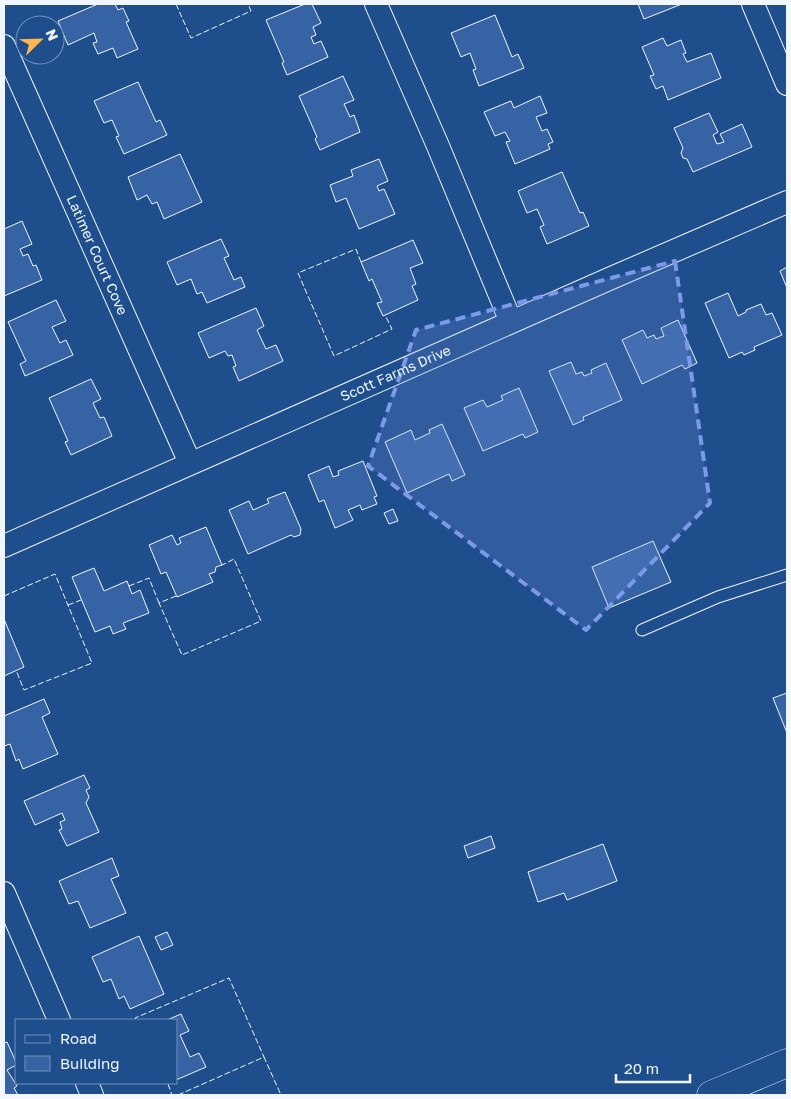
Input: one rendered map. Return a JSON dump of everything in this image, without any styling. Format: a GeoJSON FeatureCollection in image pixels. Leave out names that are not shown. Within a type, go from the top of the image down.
{"type":"FeatureCollection","features":[{"type":"Feature","properties":{"kind":"street"},"geometry":{"type":"LineString","coordinates":[[376,4],[438,146],[510,322]]}},
{"type":"Feature","properties":{"kind":"street"},"geometry":{"type":"LineString","coordinates":[[753,4],[787,84]]}},
{"type":"Feature","properties":{"kind":"street","name":"Latimer Court Cove"},"geometry":{"type":"LineString","coordinates":[[4,46],[190,463]]}},
{"type":"Feature","properties":{"kind":"street","name":"Scott Farms Drive"},"geometry":{"type":"LineString","coordinates":[[4,546],[510,322],[787,202]]}},
{"type":"Feature","properties":{"kind":"street"},"geometry":{"type":"LineString","coordinates":[[4,894],[59,1019]]}},
{"type":"Feature","properties":{"kind":"street"},"geometry":{"type":"LineString","coordinates":[[711,1095],[787,1063]]}},
{"type":"Feature","properties":{"kind":"lane"},"geometry":{"type":"LineString","coordinates":[[642,630],[718,598],[787,575]]}},
{"type":"Feature","properties":{"kind":"highlighted area"},"geometry":{"type":"Polygon","coordinates":[[[675,261],[710,503],[586,630],[368,466],[416,330],[675,261]]]}},
{"type":"Feature","properties":{"kind":"building"},"geometry":{"type":"Polygon","coordinates":[[[98,4],[115,4],[118,10],[123,8],[129,21],[126,22],[138,49],[117,58],[113,48],[98,54],[93,43],[97,42],[94,33],[68,45],[65,38],[65,18],[98,4]]]}},
{"type":"Feature","properties":{"kind":"building"},"geometry":{"type":"Polygon","coordinates":[[[305,4],[312,4],[321,23],[313,27],[316,35],[311,37],[314,44],[321,41],[328,57],[287,75],[282,63],[284,62],[266,20],[305,4]]]}},
{"type":"Feature","properties":{"kind":"building"},"geometry":{"type":"Polygon","coordinates":[[[638,4],[682,4],[644,19],[638,4]]]}},
{"type":"Feature","properties":{"kind":"building"},"geometry":{"type":"Polygon","coordinates":[[[495,15],[512,57],[518,54],[524,68],[479,86],[473,70],[476,69],[470,53],[461,57],[451,33],[495,15]]]}},
{"type":"Feature","properties":{"kind":"building"},"geometry":{"type":"Polygon","coordinates":[[[663,38],[667,46],[681,40],[686,53],[683,54],[687,62],[711,53],[721,78],[668,100],[663,86],[656,89],[650,76],[654,75],[642,47],[663,38]]]}},
{"type":"Feature","properties":{"kind":"building"},"geometry":{"type":"Polygon","coordinates":[[[343,76],[354,100],[344,104],[350,117],[354,115],[360,132],[320,150],[315,139],[317,137],[299,96],[343,76]]]}},
{"type":"Feature","properties":{"kind":"building"},"geometry":{"type":"Polygon","coordinates":[[[138,82],[156,122],[160,120],[167,135],[124,154],[116,137],[119,136],[112,120],[104,123],[94,101],[138,82]]]}},
{"type":"Feature","properties":{"kind":"building"},"geometry":{"type":"Polygon","coordinates":[[[540,96],[547,113],[536,117],[542,131],[547,129],[553,142],[548,144],[550,149],[515,164],[506,142],[510,141],[505,132],[495,136],[484,112],[511,101],[514,108],[540,96]]]}},
{"type":"Feature","properties":{"kind":"building"},"geometry":{"type":"Polygon","coordinates":[[[709,113],[718,132],[713,135],[717,144],[724,142],[720,134],[742,124],[752,147],[693,172],[687,159],[683,158],[681,153],[683,148],[674,128],[709,113]]]}},
{"type":"Feature","properties":{"kind":"building"},"geometry":{"type":"Polygon","coordinates":[[[180,154],[202,202],[164,219],[157,202],[152,204],[147,195],[137,200],[128,177],[180,154]]]}},
{"type":"Feature","properties":{"kind":"building"},"geometry":{"type":"Polygon","coordinates":[[[379,159],[388,181],[377,186],[379,191],[384,189],[395,214],[359,229],[346,198],[336,202],[330,185],[353,176],[351,170],[379,159]]]}},
{"type":"Feature","properties":{"kind":"building"},"geometry":{"type":"Polygon","coordinates":[[[562,172],[580,213],[583,212],[589,226],[547,244],[540,227],[544,225],[537,209],[527,213],[518,191],[562,172]]]}},
{"type":"Feature","properties":{"kind":"building"},"geometry":{"type":"Polygon","coordinates":[[[22,221],[32,244],[20,249],[23,256],[28,254],[33,266],[36,265],[42,280],[4,296],[4,229],[22,221]]]}},
{"type":"Feature","properties":{"kind":"building"},"geometry":{"type":"Polygon","coordinates":[[[221,239],[229,256],[224,258],[234,280],[241,277],[245,287],[207,303],[202,292],[197,294],[191,279],[177,285],[167,262],[221,239]]]}},
{"type":"Feature","properties":{"kind":"building"},"geometry":{"type":"Polygon","coordinates":[[[413,240],[423,263],[410,268],[416,284],[412,286],[418,300],[383,316],[377,303],[382,302],[372,279],[369,281],[361,262],[413,240]]]}},
{"type":"Feature","properties":{"kind":"building"},"geometry":{"type":"Polygon","coordinates":[[[787,267],[787,288],[780,271],[787,267]]]}},
{"type":"Feature","properties":{"kind":"building"},"geometry":{"type":"Polygon","coordinates":[[[728,293],[738,316],[746,312],[746,310],[761,304],[766,315],[772,313],[782,335],[754,347],[755,350],[744,355],[742,352],[729,358],[705,303],[728,293]]]}},
{"type":"Feature","properties":{"kind":"building"},"geometry":{"type":"Polygon","coordinates":[[[56,300],[66,321],[52,327],[60,343],[66,340],[73,355],[25,376],[20,364],[26,361],[8,322],[56,300]]]}},
{"type":"Feature","properties":{"kind":"building"},"geometry":{"type":"Polygon","coordinates":[[[256,308],[264,326],[257,330],[266,349],[276,345],[283,361],[239,381],[233,367],[236,366],[232,355],[228,356],[225,351],[209,358],[198,333],[256,308]]]}},
{"type":"Feature","properties":{"kind":"building"},"geometry":{"type":"Polygon","coordinates":[[[678,320],[697,363],[685,369],[682,365],[642,384],[622,340],[643,330],[647,338],[654,335],[656,339],[664,336],[661,328],[678,320]]]}},
{"type":"Feature","properties":{"kind":"building"},"geometry":{"type":"Polygon","coordinates":[[[571,362],[576,374],[582,372],[584,376],[592,373],[591,370],[606,363],[622,400],[583,417],[584,420],[573,425],[549,371],[571,362]]]}},
{"type":"Feature","properties":{"kind":"building"},"geometry":{"type":"Polygon","coordinates":[[[91,379],[101,399],[93,403],[100,418],[104,417],[112,436],[71,455],[65,442],[68,441],[49,398],[91,379]]]}},
{"type":"Feature","properties":{"kind":"building"},"geometry":{"type":"Polygon","coordinates":[[[519,388],[538,432],[525,438],[523,434],[483,451],[464,408],[483,400],[487,407],[503,400],[501,396],[519,388]]]}},
{"type":"Feature","properties":{"kind":"building"},"geometry":{"type":"Polygon","coordinates":[[[442,424],[465,475],[452,481],[449,474],[407,493],[385,442],[411,430],[415,440],[430,433],[429,430],[442,424]]]}},
{"type":"Feature","properties":{"kind":"building"},"geometry":{"type":"Polygon","coordinates":[[[363,461],[377,496],[374,497],[377,504],[362,510],[360,505],[348,510],[353,520],[335,528],[324,500],[319,502],[308,475],[329,466],[333,477],[339,475],[338,471],[363,461]]]}},
{"type":"Feature","properties":{"kind":"building"},"geometry":{"type":"Polygon","coordinates":[[[285,492],[301,529],[300,535],[294,537],[291,535],[248,554],[229,510],[249,501],[253,510],[269,503],[267,499],[285,492]]]}},
{"type":"Feature","properties":{"kind":"building"},"geometry":{"type":"Polygon","coordinates":[[[393,509],[398,521],[389,524],[384,513],[393,509]]]}},
{"type":"Feature","properties":{"kind":"building"},"geometry":{"type":"Polygon","coordinates":[[[206,527],[222,565],[216,567],[215,572],[209,574],[213,582],[177,597],[166,572],[161,574],[149,545],[172,535],[177,545],[181,543],[179,538],[206,527]]]}},
{"type":"Feature","properties":{"kind":"building"},"geometry":{"type":"Polygon","coordinates":[[[653,541],[671,582],[609,608],[592,567],[653,541]]]}},
{"type":"Feature","properties":{"kind":"building"},"geometry":{"type":"Polygon","coordinates":[[[94,568],[104,591],[127,581],[132,594],[140,590],[149,613],[123,623],[126,629],[113,634],[110,626],[95,632],[72,577],[94,568]]]}},
{"type":"Feature","properties":{"kind":"building"},"geometry":{"type":"Polygon","coordinates":[[[4,619],[24,667],[4,676],[4,619]]]}},
{"type":"Feature","properties":{"kind":"building"},"geometry":{"type":"Polygon","coordinates":[[[787,693],[787,733],[773,698],[787,693]]]}},
{"type":"Feature","properties":{"kind":"building"},"geometry":{"type":"Polygon","coordinates":[[[44,699],[50,713],[42,717],[58,754],[23,769],[19,759],[16,761],[10,744],[4,746],[4,716],[44,699]]]}},
{"type":"Feature","properties":{"kind":"building"},"geometry":{"type":"Polygon","coordinates":[[[84,775],[90,788],[86,790],[89,797],[86,803],[99,832],[67,846],[59,830],[62,829],[60,822],[65,820],[62,813],[35,825],[24,801],[84,775]]]}},
{"type":"Feature","properties":{"kind":"building"},"geometry":{"type":"Polygon","coordinates":[[[491,836],[495,848],[468,858],[464,846],[491,836]]]}},
{"type":"Feature","properties":{"kind":"building"},"geometry":{"type":"Polygon","coordinates":[[[603,844],[617,881],[567,900],[564,893],[538,902],[528,872],[603,844]]]}},
{"type":"Feature","properties":{"kind":"building"},"geometry":{"type":"Polygon","coordinates":[[[112,858],[119,876],[111,879],[126,913],[90,928],[78,901],[69,904],[59,881],[112,858]]]}},
{"type":"Feature","properties":{"kind":"building"},"geometry":{"type":"Polygon","coordinates":[[[167,932],[173,945],[161,950],[155,937],[167,932]]]}},
{"type":"Feature","properties":{"kind":"building"},"geometry":{"type":"Polygon","coordinates":[[[139,936],[164,994],[130,1009],[124,996],[119,999],[111,979],[103,982],[92,957],[139,936]]]}},
{"type":"Feature","properties":{"kind":"building"},"geometry":{"type":"Polygon","coordinates":[[[181,1014],[189,1031],[180,1035],[190,1057],[199,1053],[206,1067],[178,1079],[178,1019],[169,1019],[181,1014]]]}},
{"type":"Feature","properties":{"kind":"building"},"geometry":{"type":"Polygon","coordinates":[[[7,1042],[15,1060],[15,1066],[7,1070],[17,1086],[14,1088],[18,1095],[4,1095],[4,1043],[7,1042]]]}},
{"type":"Feature","properties":{"kind":"fence"},"geometry":{"type":"LineString","coordinates":[[176,4],[191,38],[251,11],[248,4]]}},
{"type":"Feature","properties":{"kind":"fence"},"geometry":{"type":"LineString","coordinates":[[361,262],[356,249],[298,273],[334,356],[392,329],[385,315]]}},
{"type":"Feature","properties":{"kind":"fence"},"geometry":{"type":"LineString","coordinates":[[176,596],[159,603],[182,655],[261,621],[234,559],[222,565]]}},
{"type":"Feature","properties":{"kind":"fence"},"geometry":{"type":"LineString","coordinates":[[4,596],[55,574],[92,663],[24,690],[16,670]]}},
{"type":"Feature","properties":{"kind":"fence"},"geometry":{"type":"LineString","coordinates":[[129,586],[149,578],[159,603]]}},
{"type":"Feature","properties":{"kind":"fence"},"geometry":{"type":"LineString","coordinates":[[68,605],[81,600]]}},
{"type":"Feature","properties":{"kind":"fence"},"geometry":{"type":"LineString","coordinates":[[136,1019],[229,978],[264,1057]]}},
{"type":"Feature","properties":{"kind":"fence"},"geometry":{"type":"LineString","coordinates":[[178,1095],[264,1057],[281,1095]]}},
{"type":"Feature","properties":{"kind":"fence"},"geometry":{"type":"LineString","coordinates":[[168,1084],[172,1095]]}}]}
